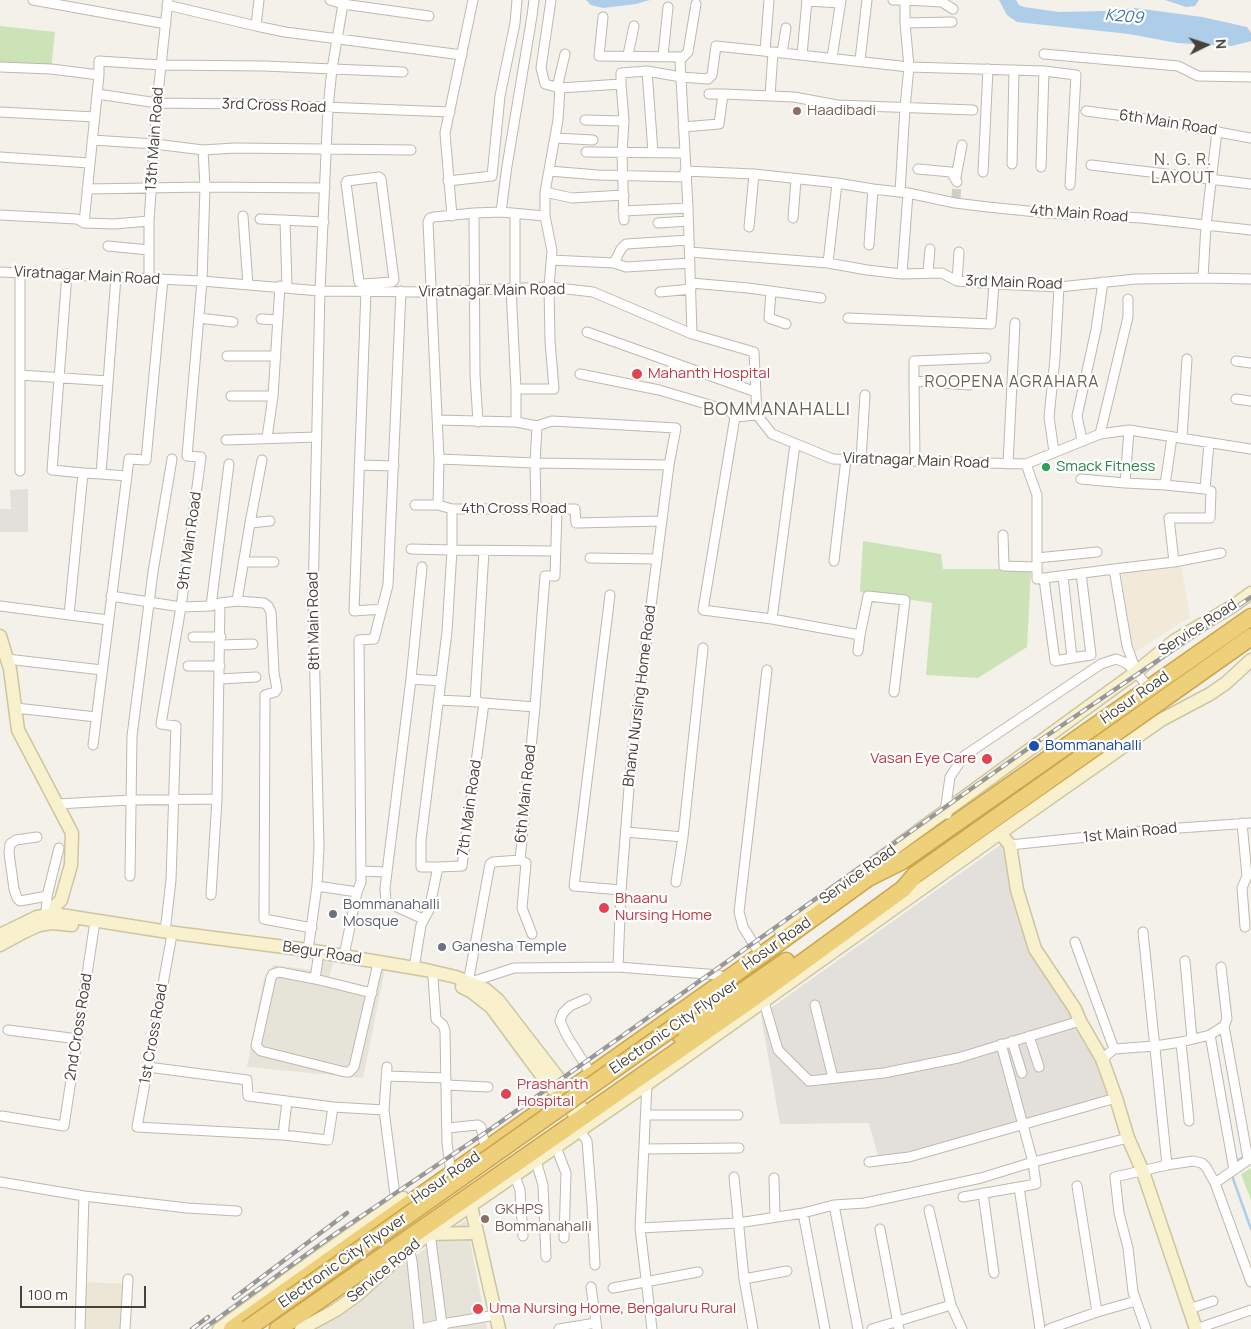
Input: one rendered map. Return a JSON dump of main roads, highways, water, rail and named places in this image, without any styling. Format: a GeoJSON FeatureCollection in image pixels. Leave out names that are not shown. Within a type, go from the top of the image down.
{"type":"FeatureCollection","features":[{"type":"Feature","properties":{"kind":"highway","name":"Hosur Road"},"geometry":{"type":"LineString","coordinates":[[232,1329],[562,1091],[777,944],[868,878],[902,861],[950,818],[1149,688],[1251,617]]}},
{"type":"Feature","properties":{"kind":"highway","name":"Hosur Road"},"geometry":{"type":"LineString","coordinates":[[278,1329],[582,1121],[903,889],[915,875],[1251,637]]}},
{"type":"Feature","properties":{"kind":"highway","name":"Electronic City Flyover"},"geometry":{"type":"LineString","coordinates":[[263,1329],[677,1031],[861,896],[902,861]]}},
{"type":"Feature","properties":{"kind":"highway","name":"Electronic City Flyover"},"geometry":{"type":"LineString","coordinates":[[247,1329],[677,1031],[864,906],[915,875]]}},
{"type":"Feature","properties":{"kind":"water"},"geometry":{"type":"Polygon","coordinates":[[[586,0],[650,0],[636,4],[603,8],[591,5],[586,0]]]}},
{"type":"Feature","properties":{"kind":"water","name":"K209"},"geometry":{"type":"Polygon","coordinates":[[[999,0],[1016,0],[1019,5],[1024,7],[1059,12],[1135,8],[1202,17],[1247,27],[1251,33],[1251,41],[1232,46],[1177,43],[1129,34],[1017,22],[1007,15],[999,0]]]}},
{"type":"Feature","properties":{"kind":"water"},"geometry":{"type":"Polygon","coordinates":[[[1165,0],[1199,0],[1195,6],[1186,7],[1165,0]]]}},
{"type":"Feature","properties":{"kind":"waterway"},"geometry":{"type":"LineString","coordinates":[[1235,1162],[1245,1156]]}},
{"type":"Feature","properties":{"kind":"waterway"},"geometry":{"type":"LineString","coordinates":[[1231,1173],[1251,1229]]}},
{"type":"Feature","properties":{"kind":"tunnel"},"geometry":{"type":"LineString","coordinates":[[956,198],[957,182]]}},
{"type":"Feature","properties":{"kind":"railway"},"geometry":{"type":"LineString","coordinates":[[203,1329],[332,1236],[492,1128],[1033,745],[1251,597]]}},
{"type":"Feature","properties":{"kind":"railway"},"geometry":{"type":"LineString","coordinates":[[234,1298],[347,1213]]}},
{"type":"Feature","properties":{"kind":"railway"},"geometry":{"type":"LineString","coordinates":[[192,1329],[208,1317]]}},
{"type":"Feature","properties":{"kind":"place","name":"Haadibadi"},"geometry":{"type":"Point","coordinates":[797,111]}},
{"type":"Feature","properties":{"kind":"place","name":"Mahanth Hospital"},"geometry":{"type":"Point","coordinates":[637,374]}},
{"type":"Feature","properties":{"kind":"place","name":"Smack Fitness"},"geometry":{"type":"Point","coordinates":[1046,467]}},
{"type":"Feature","properties":{"kind":"place","name":"Bommanahalli"},"geometry":{"type":"Point","coordinates":[1034,746]}},
{"type":"Feature","properties":{"kind":"place","name":"Vasan Eye Care"},"geometry":{"type":"Point","coordinates":[987,759]}},
{"type":"Feature","properties":{"kind":"place","name":"Bhaanu Nursing Home"},"geometry":{"type":"Point","coordinates":[604,908]}},
{"type":"Feature","properties":{"kind":"place","name":"Bommanahalli Mosque"},"geometry":{"type":"Point","coordinates":[333,914]}},
{"type":"Feature","properties":{"kind":"place","name":"Ganesha Temple"},"geometry":{"type":"Point","coordinates":[442,947]}},
{"type":"Feature","properties":{"kind":"place","name":"Prashanth Hospital"},"geometry":{"type":"Point","coordinates":[506,1094]}},
{"type":"Feature","properties":{"kind":"place","name":"GKHPS Bommanahalli"},"geometry":{"type":"Point","coordinates":[485,1219]}},
{"type":"Feature","properties":{"kind":"place","name":"Uma Nursing Home, Bengaluru Rural"},"geometry":{"type":"Point","coordinates":[478,1309]}},
{"type":"Feature","properties":{"kind":"district","name":"N. G. R. LAYOUT"},"geometry":{"type":"Point","coordinates":[1183,170]}},
{"type":"Feature","properties":{"kind":"district","name":"ROOPENA AGRAHARA"},"geometry":{"type":"Point","coordinates":[1012,383]}},
{"type":"Feature","properties":{"kind":"district","name":"BOMMANAHALLI"},"geometry":{"type":"Point","coordinates":[777,410]}}]}
